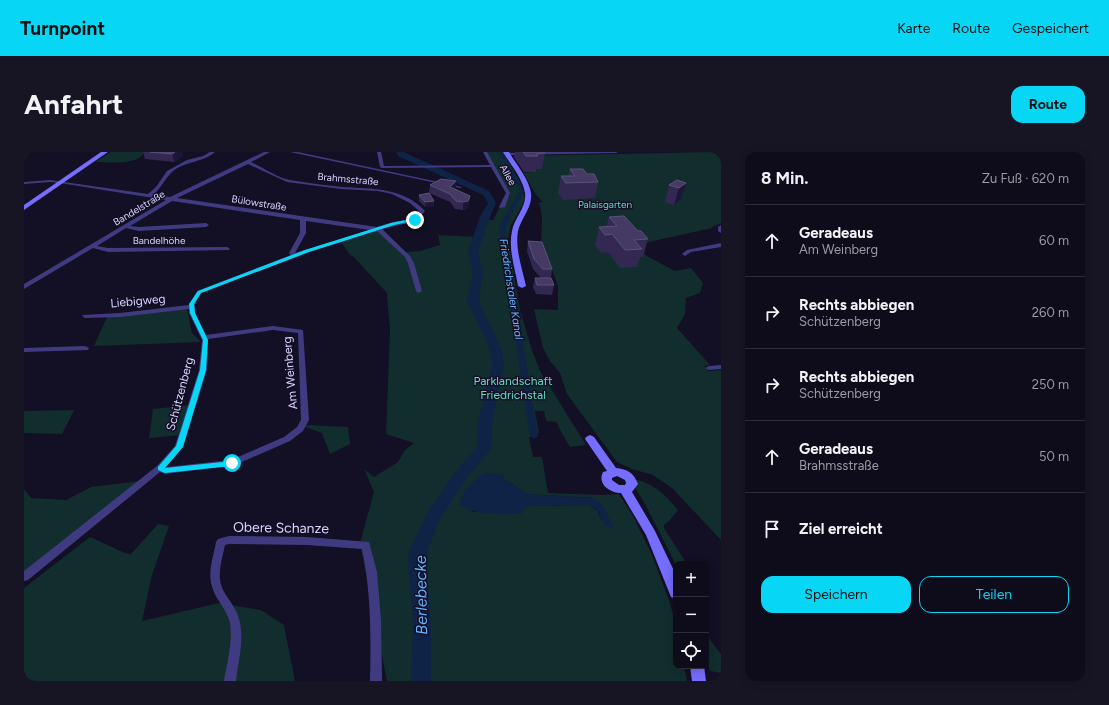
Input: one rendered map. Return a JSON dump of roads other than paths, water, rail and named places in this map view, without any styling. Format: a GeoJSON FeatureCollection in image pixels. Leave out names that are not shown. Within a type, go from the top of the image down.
{"type":"FeatureCollection","features":[{"type":"Feature","properties":{"kind":"main road"},"geometry":{"type":"LineString","coordinates":[[24,208],[105,152]]}},
{"type":"Feature","properties":{"kind":"main road"},"geometry":{"type":"LineString","coordinates":[[507,153],[529,194],[528,202],[514,232],[515,247],[522,286]]}},
{"type":"Feature","properties":{"kind":"main road"},"geometry":{"type":"LineString","coordinates":[[590,439],[613,472],[607,475],[607,482],[617,489],[625,490],[650,534],[673,584]]}},
{"type":"Feature","properties":{"kind":"main road"},"geometry":{"type":"LineString","coordinates":[[697,669],[699,681]]}},
{"type":"Feature","properties":{"kind":"street"},"geometry":{"type":"LineString","coordinates":[[148,196],[158,188],[169,172],[189,161],[205,157],[213,152]]}},
{"type":"Feature","properties":{"kind":"street","name":"Bandelstraße"},"geometry":{"type":"LineString","coordinates":[[24,287],[171,199],[268,152]]}},
{"type":"Feature","properties":{"kind":"street"},"geometry":{"type":"LineString","coordinates":[[292,152],[460,187]]}},
{"type":"Feature","properties":{"kind":"street"},"geometry":{"type":"LineString","coordinates":[[379,152],[382,167]]}},
{"type":"Feature","properties":{"kind":"street","name":"Allee"},"geometry":{"type":"LineString","coordinates":[[485,152],[508,193],[502,207]]}},
{"type":"Feature","properties":{"kind":"street"},"geometry":{"type":"LineString","coordinates":[[507,153],[616,152]]}},
{"type":"Feature","properties":{"kind":"street","name":"Brahmsstraße"},"geometry":{"type":"LineString","coordinates":[[248,162],[287,181],[341,188],[378,190],[393,193],[412,202],[422,211],[415,220],[378,229]]}},
{"type":"Feature","properties":{"kind":"street"},"geometry":{"type":"LineString","coordinates":[[377,169],[382,167],[493,166]]}},
{"type":"Feature","properties":{"kind":"street","name":"Bülowstraße"},"geometry":{"type":"LineString","coordinates":[[24,183],[50,181],[60,182],[378,229]]}},
{"type":"Feature","properties":{"kind":"street"},"geometry":{"type":"LineString","coordinates":[[294,256],[292,253],[303,233],[303,219]]}},
{"type":"Feature","properties":{"kind":"street"},"geometry":{"type":"LineString","coordinates":[[125,226],[140,229],[206,226]]}},
{"type":"Feature","properties":{"kind":"street"},"geometry":{"type":"LineString","coordinates":[[205,337],[192,313],[192,304],[196,296],[206,289],[294,256],[378,229],[407,256],[411,262],[420,291]]}},
{"type":"Feature","properties":{"kind":"street"},"geometry":{"type":"LineString","coordinates":[[685,254],[690,250],[721,245]]}},
{"type":"Feature","properties":{"kind":"street","name":"Bandelhöhe"},"geometry":{"type":"LineString","coordinates":[[92,246],[108,250],[227,249]]}},
{"type":"Feature","properties":{"kind":"street","name":"Liebigweg"},"geometry":{"type":"LineString","coordinates":[[85,316],[120,315],[192,307]]}},
{"type":"Feature","properties":{"kind":"street","name":"Am Weinberg"},"geometry":{"type":"LineString","coordinates":[[160,468],[172,470],[232,463],[287,439],[300,429],[305,420],[301,331],[273,328],[205,337]]}},
{"type":"Feature","properties":{"kind":"street","name":"Schützenberg"},"geometry":{"type":"LineString","coordinates":[[24,577],[160,468],[179,447],[203,370],[205,337]]}},
{"type":"Feature","properties":{"kind":"street"},"geometry":{"type":"LineString","coordinates":[[24,350],[85,348]]}},
{"type":"Feature","properties":{"kind":"street"},"geometry":{"type":"LineString","coordinates":[[708,368],[721,367]]}},
{"type":"Feature","properties":{"kind":"street","name":"Obere Schanze"},"geometry":{"type":"LineString","coordinates":[[230,681],[236,636],[232,612],[216,584],[215,572],[221,542],[229,540],[307,541],[366,545],[372,572],[376,620],[376,681]]}},
{"type":"Feature","properties":{"kind":"water"},"geometry":{"type":"Polygon","coordinates":[[[484,473],[501,474],[504,479],[527,494],[594,498],[603,505],[614,529],[606,525],[596,509],[589,505],[528,506],[521,514],[490,514],[467,509],[459,505],[465,490],[471,483],[484,473]]]}},
{"type":"Feature","properties":{"kind":"waterway","name":"Berlebecke"},"geometry":{"type":"LineString","coordinates":[[400,152],[401,154],[486,193],[492,203],[485,217],[473,251],[478,273],[473,301],[491,338],[496,351],[498,366],[485,422],[484,449],[478,454],[462,474],[433,517],[418,552],[417,564],[422,622],[421,681]]}},
{"type":"Feature","properties":{"kind":"waterway","name":"Friedrichstaler Kanal"},"geometry":{"type":"LineString","coordinates":[[500,152],[522,191],[502,229],[534,436]]}},
{"type":"Feature","properties":{"kind":"waterway","name":"Friedrichstaler Kanal"},"geometry":{"type":"LineString","coordinates":[[502,242],[500,241],[503,242]]}},
{"type":"Feature","properties":{"kind":"park label","name":"Palaisgarten"},"geometry":{"type":"Point","coordinates":[605,204]}},
{"type":"Feature","properties":{"kind":"park label","name":"Parklandschaft Friedrichstal"},"geometry":{"type":"Point","coordinates":[513,388]}}]}
